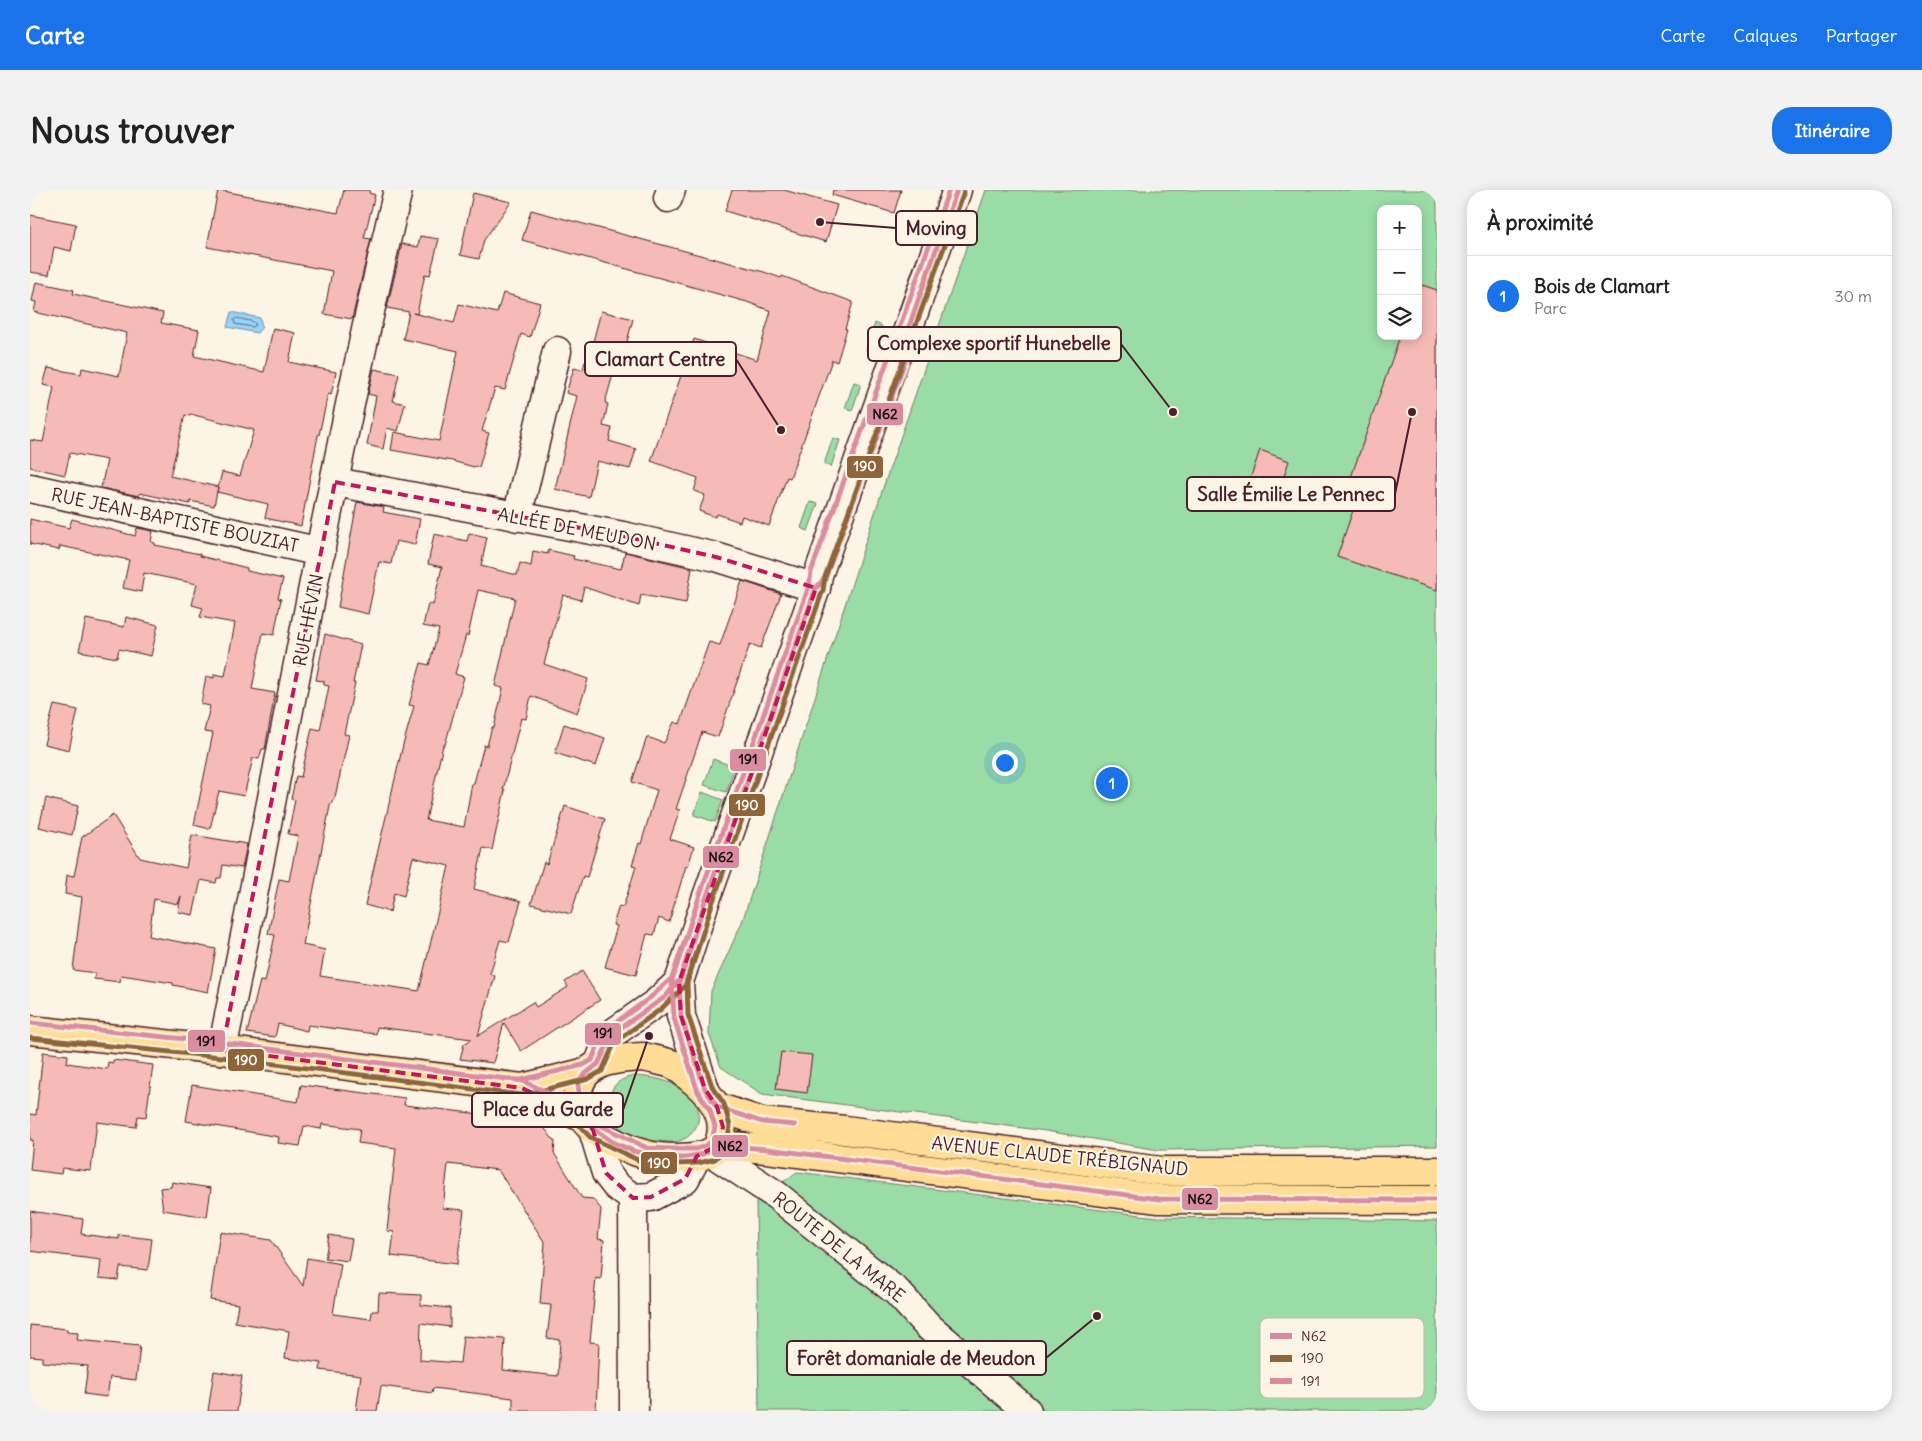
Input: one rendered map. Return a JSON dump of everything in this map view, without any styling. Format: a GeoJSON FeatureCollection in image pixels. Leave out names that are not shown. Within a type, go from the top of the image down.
{"type":"FeatureCollection","features":[{"type":"Feature","properties":{"kind":"main road"},"geometry":{"type":"LineString","coordinates":[[30,1030],[222,1050],[522,1088],[645,1155],[676,1158],[709,1151],[723,1127],[711,1098],[674,1065],[644,1057],[618,1058],[592,1069],[522,1088]]}},
{"type":"Feature","properties":{"kind":"main road"},"geometry":{"type":"LineString","coordinates":[[588,1124],[578,1106],[577,1094],[579,1081],[592,1069]]}},
{"type":"Feature","properties":{"kind":"main road","name":"AVENUE CLAUDE TRÉBIGNAUD"},"geometry":{"type":"LineString","coordinates":[[711,1098],[762,1122],[845,1130],[1162,1171],[1437,1171]]}},
{"type":"Feature","properties":{"kind":"main road","name":"AVENUE CLAUDE TRÉBIGNAUD"},"geometry":{"type":"LineString","coordinates":[[709,1151],[767,1149],[1159,1199],[1437,1200]]}},
{"type":"Feature","properties":{"kind":"street","name":"RUE HÉVIN"},"geometry":{"type":"LineString","coordinates":[[222,1050],[335,482],[398,190]]}},
{"type":"Feature","properties":{"kind":"street"},"geometry":{"type":"LineString","coordinates":[[711,1098],[681,1016],[679,982],[704,905],[816,588],[818,575],[895,358],[906,336],[957,190]]}},
{"type":"Feature","properties":{"kind":"street"},"geometry":{"type":"LineString","coordinates":[[517,517],[557,351]]}},
{"type":"Feature","properties":{"kind":"street","name":"ALLÉE DE MEUDON"},"geometry":{"type":"LineString","coordinates":[[335,482],[623,536],[716,557],[816,588]]}},
{"type":"Feature","properties":{"kind":"street","name":"RUE JEAN-BAPTISTE BOUZIAT"},"geometry":{"type":"LineString","coordinates":[[30,488],[321,552]]}},
{"type":"Feature","properties":{"kind":"street"},"geometry":{"type":"LineString","coordinates":[[592,1069],[609,1038],[616,1031],[656,1002],[679,982]]}},
{"type":"Feature","properties":{"kind":"street"},"geometry":{"type":"LineString","coordinates":[[588,1124],[606,1173],[616,1186],[633,1198],[651,1197],[685,1179],[709,1151]]}},
{"type":"Feature","properties":{"kind":"street","name":"ROUTE DE LA MARE"},"geometry":{"type":"LineString","coordinates":[[709,1151],[776,1195],[897,1292],[928,1326],[1027,1411]]}},
{"type":"Feature","properties":{"kind":"street"},"geometry":{"type":"LineString","coordinates":[[633,1198],[634,1411]]}},
{"type":"Feature","properties":{"kind":"highlighted area"},"geometry":{"type":"Polygon","coordinates":[[[335,482],[623,536],[716,557],[816,588],[679,982],[681,1016],[705,1089],[717,1107],[723,1127],[719,1145],[697,1156],[685,1179],[651,1197],[633,1198],[606,1173],[593,1130],[583,1118],[522,1088],[222,1050],[335,482]]]}},
{"type":"Feature","properties":{"kind":"green space"},"geometry":{"type":"Polygon","coordinates":[[[986,190],[1437,190],[1437,1146],[1159,1150],[1046,1131],[762,1094],[721,1067],[709,1034],[711,991],[742,922],[883,488],[986,190]]]}},
{"type":"Feature","properties":{"kind":"green space"},"geometry":{"type":"Polygon","coordinates":[[[917,257],[919,258],[898,318],[896,317],[917,257]]]}},
{"type":"Feature","properties":{"kind":"green space"},"geometry":{"type":"Polygon","coordinates":[[[875,323],[882,326],[873,352],[866,350],[875,323]]]}},
{"type":"Feature","properties":{"kind":"green space"},"geometry":{"type":"Polygon","coordinates":[[[854,382],[861,384],[852,411],[845,408],[854,382]]]}},
{"type":"Feature","properties":{"kind":"green space"},"geometry":{"type":"Polygon","coordinates":[[[833,438],[840,440],[831,467],[824,464],[833,438]]]}},
{"type":"Feature","properties":{"kind":"green space"},"geometry":{"type":"Polygon","coordinates":[[[810,502],[818,504],[808,531],[801,528],[810,502]]]}},
{"type":"Feature","properties":{"kind":"green space"},"geometry":{"type":"Polygon","coordinates":[[[713,759],[735,767],[726,792],[704,785],[713,759]]]}},
{"type":"Feature","properties":{"kind":"green space"},"geometry":{"type":"Polygon","coordinates":[[[702,792],[723,800],[715,822],[694,815],[702,792]]]}},
{"type":"Feature","properties":{"kind":"green space"},"geometry":{"type":"Polygon","coordinates":[[[635,1076],[667,1082],[689,1094],[698,1107],[699,1115],[698,1122],[691,1134],[685,1139],[678,1141],[657,1141],[637,1137],[619,1127],[611,1115],[610,1094],[618,1083],[625,1078],[635,1076]]]}},
{"type":"Feature","properties":{"kind":"green space"},"geometry":{"type":"Polygon","coordinates":[[[797,1172],[1157,1217],[1437,1221],[1437,1411],[759,1411],[756,1201],[797,1172]]]}},
{"type":"Feature","properties":{"kind":"water"},"geometry":{"type":"Polygon","coordinates":[[[231,312],[260,318],[262,327],[257,333],[227,327],[231,312]]]}},
{"type":"Feature","properties":{"kind":"building"},"geometry":{"type":"Polygon","coordinates":[[[218,190],[338,213],[344,190],[370,190],[369,193],[375,195],[364,238],[371,239],[352,319],[324,314],[332,271],[207,247],[218,190]]]}},
{"type":"Feature","properties":{"kind":"building"},"geometry":{"type":"Polygon","coordinates":[[[732,190],[784,190],[837,205],[826,242],[725,211],[732,190]]]}},
{"type":"Feature","properties":{"kind":"building"},"geometry":{"type":"Polygon","coordinates":[[[833,190],[901,190],[894,213],[832,195],[833,190]]]}},
{"type":"Feature","properties":{"kind":"building"},"geometry":{"type":"Polygon","coordinates":[[[473,193],[511,202],[484,240],[479,259],[460,255],[473,193]]]}},
{"type":"Feature","properties":{"kind":"building"},"geometry":{"type":"Polygon","coordinates":[[[531,210],[781,278],[782,276],[853,302],[837,362],[832,360],[790,478],[787,477],[769,526],[742,516],[740,522],[717,514],[715,517],[699,511],[705,495],[694,491],[698,478],[651,461],[694,339],[757,360],[771,311],[747,302],[522,240],[531,210]]]}},
{"type":"Feature","properties":{"kind":"building"},"geometry":{"type":"Polygon","coordinates":[[[30,215],[76,224],[71,251],[54,247],[49,275],[30,272],[30,215]]]}},
{"type":"Feature","properties":{"kind":"building"},"geometry":{"type":"Polygon","coordinates":[[[420,236],[439,239],[430,275],[425,274],[417,314],[454,323],[459,304],[497,313],[503,293],[540,303],[530,337],[521,334],[505,390],[495,388],[482,431],[489,433],[479,467],[391,450],[394,432],[439,441],[458,351],[403,339],[409,312],[387,308],[402,244],[418,247],[420,236]]]}},
{"type":"Feature","properties":{"kind":"building"},"geometry":{"type":"Polygon","coordinates":[[[36,282],[74,290],[73,294],[163,313],[161,323],[199,330],[194,356],[264,372],[273,328],[295,333],[289,362],[336,372],[331,395],[328,394],[318,435],[301,526],[265,518],[268,504],[217,492],[222,472],[240,476],[254,430],[190,414],[190,416],[185,415],[170,476],[218,487],[214,506],[190,501],[190,504],[140,493],[139,496],[101,488],[107,460],[70,453],[65,475],[30,467],[30,440],[43,442],[54,387],[43,385],[48,368],[81,374],[82,368],[119,376],[127,333],[34,312],[36,302],[32,301],[36,282]]]}},
{"type":"Feature","properties":{"kind":"building"},"geometry":{"type":"Polygon","coordinates":[[[1422,285],[1437,290],[1437,590],[1337,557],[1361,487],[1349,483],[1399,340],[1422,340],[1422,285]]]}},
{"type":"Feature","properties":{"kind":"building"},"geometry":{"type":"Polygon","coordinates":[[[601,311],[633,319],[622,361],[617,360],[605,403],[608,404],[603,426],[612,428],[609,441],[636,449],[630,469],[597,461],[589,497],[555,489],[577,396],[566,393],[574,368],[583,370],[585,361],[588,361],[601,311]]]}},
{"type":"Feature","properties":{"kind":"building"},"geometry":{"type":"Polygon","coordinates":[[[374,369],[399,374],[393,401],[405,404],[398,431],[387,428],[383,449],[367,445],[376,396],[368,394],[374,369]]]}},
{"type":"Feature","properties":{"kind":"building"},"geometry":{"type":"Polygon","coordinates":[[[1260,450],[1289,461],[1277,497],[1248,485],[1260,450]]]}},
{"type":"Feature","properties":{"kind":"building"},"geometry":{"type":"Polygon","coordinates":[[[357,502],[384,507],[383,512],[420,519],[415,545],[396,541],[391,564],[379,562],[368,614],[338,607],[357,502]]]}},
{"type":"Feature","properties":{"kind":"building"},"geometry":{"type":"Polygon","coordinates":[[[30,519],[69,528],[72,519],[135,536],[137,528],[153,531],[151,542],[155,543],[155,545],[200,554],[200,556],[247,568],[247,571],[283,579],[278,598],[281,599],[274,635],[263,633],[252,689],[275,693],[265,749],[262,749],[259,759],[253,758],[244,796],[219,791],[210,829],[194,825],[213,733],[204,732],[210,706],[201,704],[206,676],[214,678],[214,674],[225,676],[235,623],[200,617],[203,608],[192,605],[197,584],[144,573],[141,592],[123,588],[129,560],[60,546],[59,550],[30,544],[30,519]]]}},
{"type":"Feature","properties":{"kind":"building"},"geometry":{"type":"Polygon","coordinates":[[[469,533],[487,537],[481,566],[517,575],[520,563],[531,566],[533,551],[548,554],[548,550],[574,556],[573,559],[621,569],[625,552],[692,568],[686,603],[641,595],[639,606],[584,587],[581,600],[563,595],[544,664],[588,679],[585,690],[577,713],[531,696],[526,719],[521,718],[503,790],[505,790],[492,850],[483,848],[474,889],[521,901],[509,942],[500,940],[490,974],[495,976],[478,1036],[533,1002],[536,1007],[568,987],[565,982],[582,971],[600,1000],[521,1051],[504,1023],[493,1063],[460,1059],[464,1044],[472,1039],[377,1027],[376,1034],[308,1025],[307,1031],[278,1024],[275,1037],[247,1033],[260,981],[265,982],[275,935],[268,934],[279,879],[289,881],[298,836],[288,834],[295,800],[291,799],[296,776],[301,777],[312,728],[320,730],[329,686],[324,685],[324,681],[316,680],[325,634],[361,645],[344,734],[349,735],[335,797],[330,806],[303,945],[325,950],[320,976],[419,991],[449,866],[413,857],[404,896],[394,893],[390,912],[365,905],[414,706],[409,705],[421,663],[429,665],[439,629],[423,626],[428,604],[433,605],[442,567],[428,564],[434,534],[467,541],[469,533]],[[478,590],[468,636],[466,635],[455,674],[464,677],[445,745],[443,745],[426,820],[464,827],[472,783],[474,783],[484,745],[487,746],[492,727],[494,728],[503,688],[495,686],[515,598],[478,590]]]}},
{"type":"Feature","properties":{"kind":"building"},"geometry":{"type":"Polygon","coordinates":[[[742,581],[781,594],[761,648],[750,644],[718,737],[702,732],[676,809],[680,810],[670,839],[694,847],[688,866],[686,866],[669,922],[659,918],[654,935],[647,934],[636,975],[605,967],[617,926],[613,925],[619,906],[623,907],[631,883],[636,866],[632,865],[639,843],[641,844],[657,790],[632,782],[647,737],[664,743],[674,722],[680,724],[709,642],[720,645],[742,581]]]}},
{"type":"Feature","properties":{"kind":"building"},"geometry":{"type":"Polygon","coordinates":[[[126,617],[158,625],[151,656],[119,649],[117,658],[79,651],[86,619],[124,627],[126,617]]]}},
{"type":"Feature","properties":{"kind":"building"},"geometry":{"type":"Polygon","coordinates":[[[54,705],[78,710],[69,750],[44,744],[54,705]]]}},
{"type":"Feature","properties":{"kind":"building"},"geometry":{"type":"Polygon","coordinates":[[[564,724],[605,738],[596,766],[555,753],[564,724]]]}},
{"type":"Feature","properties":{"kind":"building"},"geometry":{"type":"Polygon","coordinates":[[[46,798],[78,806],[72,835],[39,827],[46,798]]]}},
{"type":"Feature","properties":{"kind":"building"},"geometry":{"type":"Polygon","coordinates":[[[565,806],[605,819],[587,877],[583,876],[571,914],[531,904],[544,862],[547,864],[565,806]]]}},
{"type":"Feature","properties":{"kind":"building"},"geometry":{"type":"Polygon","coordinates":[[[113,815],[140,858],[186,868],[192,835],[247,844],[242,868],[223,865],[221,878],[217,878],[216,883],[201,880],[193,915],[178,912],[181,896],[178,904],[154,899],[149,936],[216,949],[208,992],[173,985],[173,983],[121,975],[120,982],[94,979],[95,973],[73,970],[82,897],[65,894],[67,875],[74,876],[82,837],[113,815]]]}},
{"type":"Feature","properties":{"kind":"building"},"geometry":{"type":"Polygon","coordinates":[[[43,1052],[68,1055],[67,1063],[107,1069],[108,1062],[113,1063],[113,1060],[153,1065],[146,1117],[138,1116],[136,1127],[97,1122],[91,1171],[62,1168],[61,1174],[30,1170],[33,1140],[30,1140],[30,1114],[36,1115],[43,1052]]]}},
{"type":"Feature","properties":{"kind":"building"},"geometry":{"type":"Polygon","coordinates":[[[781,1052],[812,1055],[807,1093],[776,1089],[781,1052]]]}},
{"type":"Feature","properties":{"kind":"building"},"geometry":{"type":"Polygon","coordinates":[[[192,1085],[298,1102],[301,1085],[405,1098],[404,1105],[539,1121],[555,1142],[554,1153],[582,1198],[593,1199],[601,1209],[598,1239],[604,1240],[601,1279],[596,1278],[590,1342],[599,1343],[596,1411],[513,1411],[513,1398],[433,1388],[432,1393],[381,1386],[377,1411],[356,1411],[361,1375],[320,1370],[321,1363],[285,1358],[289,1331],[235,1322],[238,1304],[210,1300],[220,1232],[271,1240],[303,1286],[307,1258],[341,1264],[333,1314],[371,1319],[372,1311],[378,1311],[379,1293],[421,1295],[421,1305],[450,1308],[450,1327],[421,1323],[420,1360],[460,1363],[463,1336],[505,1339],[503,1370],[558,1376],[560,1340],[547,1338],[551,1305],[540,1304],[545,1243],[498,1170],[448,1164],[443,1208],[464,1210],[457,1264],[391,1256],[394,1232],[387,1231],[396,1148],[358,1143],[360,1129],[322,1124],[321,1129],[304,1126],[300,1146],[278,1143],[279,1137],[186,1121],[192,1085]]]}},
{"type":"Feature","properties":{"kind":"building"},"geometry":{"type":"Polygon","coordinates":[[[172,1182],[211,1188],[207,1217],[163,1210],[160,1188],[171,1187],[172,1182]]]}},
{"type":"Feature","properties":{"kind":"building"},"geometry":{"type":"Polygon","coordinates":[[[30,1211],[83,1219],[81,1234],[119,1239],[119,1235],[152,1239],[148,1270],[120,1267],[118,1280],[99,1278],[101,1260],[30,1251],[30,1211]]]}},
{"type":"Feature","properties":{"kind":"building"},"geometry":{"type":"Polygon","coordinates":[[[329,1235],[352,1239],[348,1261],[325,1258],[329,1235]]]}},
{"type":"Feature","properties":{"kind":"building"},"geometry":{"type":"Polygon","coordinates":[[[30,1325],[67,1329],[67,1332],[78,1333],[77,1340],[140,1346],[136,1380],[110,1377],[107,1397],[84,1394],[88,1366],[42,1362],[42,1357],[30,1356],[30,1325]]]}},
{"type":"Feature","properties":{"kind":"building"},"geometry":{"type":"Polygon","coordinates":[[[214,1371],[242,1376],[237,1411],[208,1411],[214,1371]]]}},
{"type":"Feature","properties":{"kind":"transit line","name":"191"},"geometry":{"type":"LineString","coordinates":[[31,1023],[223,1043],[523,1081],[586,1111],[598,1124],[647,1148],[696,1149],[712,1141],[715,1127],[710,1110],[698,1092],[674,1018],[672,980],[697,903],[809,586],[811,572],[949,190]]}},
{"type":"Feature","properties":{"kind":"transit line","name":"N62"},"geometry":{"type":"LineString","coordinates":[[957,190],[906,335],[905,361],[825,578],[816,588],[704,904],[681,978],[665,997],[616,1031],[610,1039],[598,1064],[583,1076],[578,1085],[581,1112],[593,1128],[611,1141],[633,1151],[657,1156],[681,1158],[703,1154],[719,1145],[767,1149],[1159,1199],[1437,1200]]}},
{"type":"Feature","properties":{"kind":"transit line","name":"190"},"geometry":{"type":"LineString","coordinates":[[30,1038],[221,1057],[520,1095],[578,1124],[590,1137],[642,1162],[677,1164],[698,1163],[715,1159],[726,1148],[730,1126],[724,1104],[712,1086],[688,1015],[687,983],[711,907],[823,590],[825,577],[964,192]]}},
{"type":"Feature","properties":{"kind":"transit line","name":"191"},"geometry":{"type":"LineString","coordinates":[[503,1079],[521,1080],[583,1065],[592,1060],[602,1034],[651,997],[672,978],[682,948]]}},
{"type":"Feature","properties":{"kind":"transit line","name":"N62"},"geometry":{"type":"LineString","coordinates":[[690,949],[679,982],[681,1016],[705,1089],[717,1107],[762,1122],[795,1125]]}},
{"type":"Feature","properties":{"kind":"transit line","name":"190"},"geometry":{"type":"LineString","coordinates":[[501,1093],[524,1095],[588,1079],[602,1071],[615,1042],[661,1009],[685,986],[696,952]]}},
{"type":"Feature","properties":{"kind":"place","name":"Moving"},"geometry":{"type":"Point","coordinates":[820,222]}},
{"type":"Feature","properties":{"kind":"place","name":"Complexe sportif Hunebelle"},"geometry":{"type":"Point","coordinates":[1173,412]}},
{"type":"Feature","properties":{"kind":"place","name":"Salle Émilie Le Pennec"},"geometry":{"type":"Point","coordinates":[1412,412]}},
{"type":"Feature","properties":{"kind":"place","name":"Clamart Centre"},"geometry":{"type":"Point","coordinates":[781,430]}},
{"type":"Feature","properties":{"kind":"place","name":"Bois de Clamart"},"geometry":{"type":"Point","coordinates":[1112,783]}},
{"type":"Feature","properties":{"kind":"place","name":"Place du Garde"},"geometry":{"type":"Point","coordinates":[649,1036]}},
{"type":"Feature","properties":{"kind":"place","name":"Forêt domaniale de Meudon"},"geometry":{"type":"Point","coordinates":[1097,1316]}}]}
